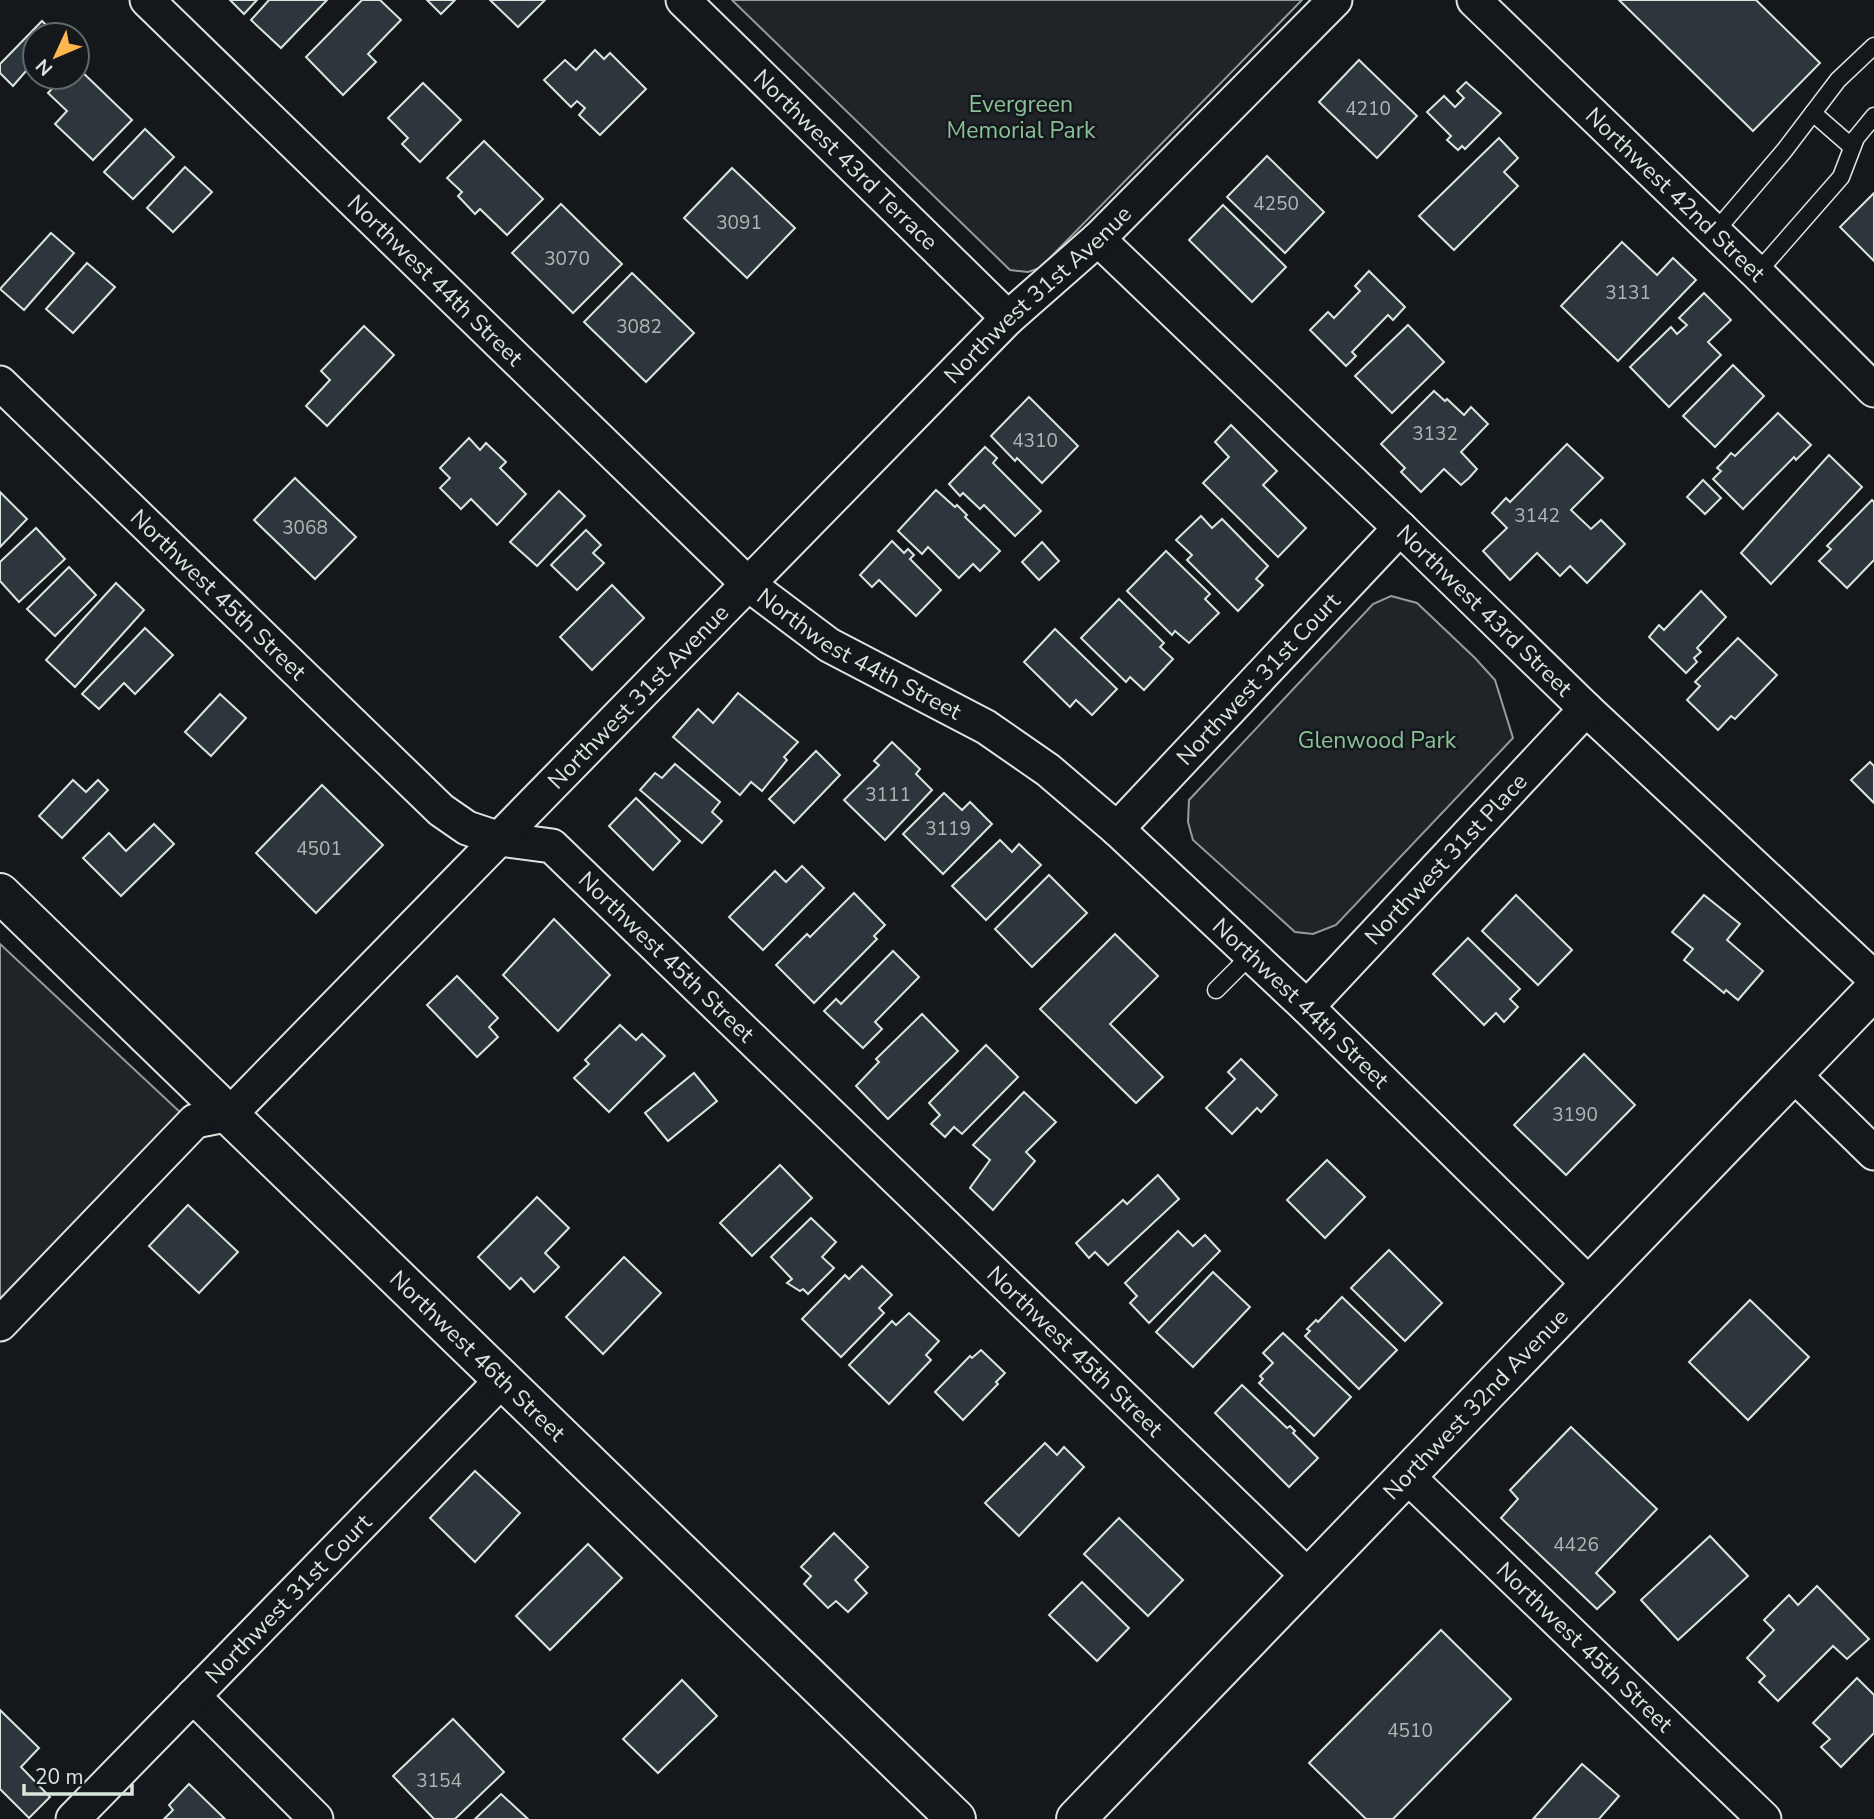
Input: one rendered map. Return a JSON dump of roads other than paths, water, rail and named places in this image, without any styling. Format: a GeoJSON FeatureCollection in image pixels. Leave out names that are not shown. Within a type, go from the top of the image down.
{"type":"FeatureCollection","features":[{"type":"Feature","properties":{"kind":"street","name":"Northwest 44th Street"},"geometry":{"type":"LineString","coordinates":[[147,0],[748,584],[829,645],[986,727],[1048,770],[1117,829],[1307,1007],[1590,1285]]}},
{"type":"Feature","properties":{"kind":"street","name":"Northwest 43rd Terrace"},"geometry":{"type":"LineString","coordinates":[[683,0],[1008,318]]}},
{"type":"Feature","properties":{"kind":"street","name":"Northwest 31st Avenue"},"geometry":{"type":"LineString","coordinates":[[230,1114],[1008,318],[1098,239],[1335,0]]}},
{"type":"Feature","properties":{"kind":"street","name":"Northwest 42nd Street"},"geometry":{"type":"LineString","coordinates":[[1474,0],[1874,390]]}},
{"type":"Feature","properties":{"kind":"street","name":"Northwest 43rd Street"},"geometry":{"type":"LineString","coordinates":[[1098,239],[1586,709],[1874,978]]}},
{"type":"Feature","properties":{"kind":"street","name":"Northwest 45th Street"},"geometry":{"type":"LineString","coordinates":[[0,383],[441,810],[467,828],[500,839],[552,846],[1309,1577]]}},
{"type":"Feature","properties":{"kind":"street","name":"Northwest 31st Court"},"geometry":{"type":"LineString","coordinates":[[1117,829],[1400,528]]}},
{"type":"Feature","properties":{"kind":"street","name":"Northwest 31st Place"},"geometry":{"type":"LineString","coordinates":[[1307,1007],[1586,709]]}},
{"type":"Feature","properties":{"kind":"street","name":"Northwest 46th Street"},"geometry":{"type":"LineString","coordinates":[[0,893],[956,1819]]}},
{"type":"Feature","properties":{"kind":"street","name":"Northwest 32nd Avenue"},"geometry":{"type":"LineString","coordinates":[[1076,1819],[1874,990]]}},
{"type":"Feature","properties":{"kind":"street"},"geometry":{"type":"LineString","coordinates":[[1793,1074],[1874,1153]]}},
{"type":"Feature","properties":{"kind":"street"},"geometry":{"type":"LineString","coordinates":[[0,1324],[195,1121],[230,1114]]}},
{"type":"Feature","properties":{"kind":"street","name":"Northwest 31st Court"},"geometry":{"type":"LineString","coordinates":[[73,1819],[503,1379]]}},
{"type":"Feature","properties":{"kind":"street","name":"Northwest 45th Street"},"geometry":{"type":"LineString","coordinates":[[1406,1475],[1764,1819]]}},
{"type":"Feature","properties":{"kind":"street"},"geometry":{"type":"LineString","coordinates":[[193,1696],[316,1819]]}},
{"type":"Feature","properties":{"kind":"lane"},"geometry":{"type":"LineString","coordinates":[[1714,233],[1784,151],[1838,80],[1874,46]]}},
{"type":"Feature","properties":{"kind":"lane"},"geometry":{"type":"LineString","coordinates":[[1813,113],[1852,147]]}},
{"type":"Feature","properties":{"kind":"lane"},"geometry":{"type":"LineString","coordinates":[[1757,273],[1841,177],[1856,138],[1874,116]]}},
{"type":"Feature","properties":{"kind":"lane"},"geometry":{"type":"LineString","coordinates":[[1216,990],[1251,955]]}},
{"type":"Feature","properties":{"kind":"park label","name":"Evergreen Memorial Park"},"geometry":{"type":"Point","coordinates":[1021,117]}},
{"type":"Feature","properties":{"kind":"park label","name":"Glenwood Park"},"geometry":{"type":"Point","coordinates":[1377,740]}}]}
